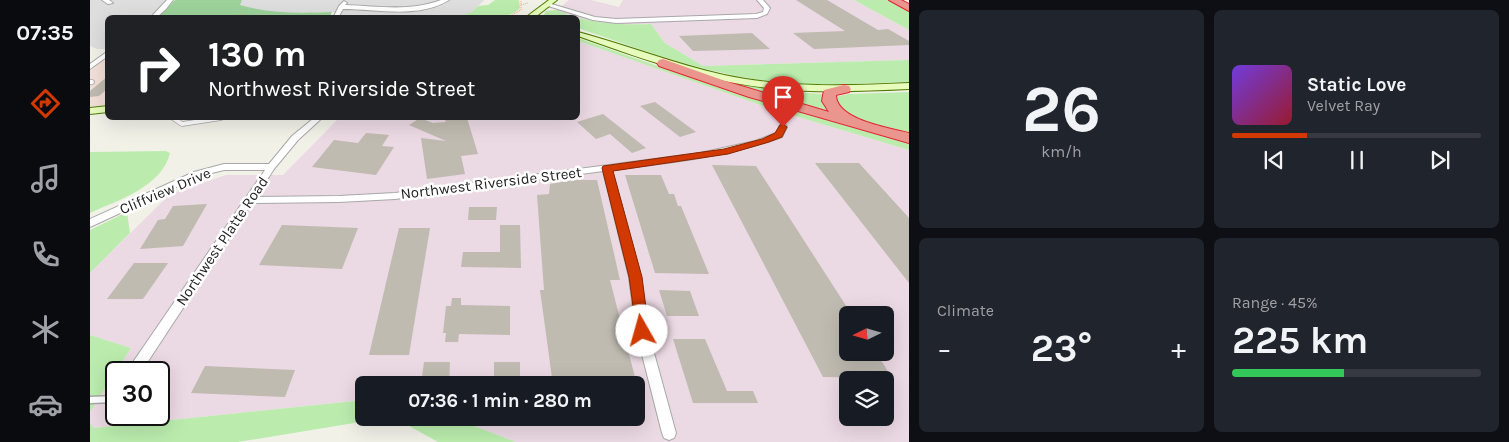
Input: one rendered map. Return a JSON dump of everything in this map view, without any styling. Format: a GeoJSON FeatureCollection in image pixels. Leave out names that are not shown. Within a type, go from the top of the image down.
{"type":"FeatureCollection","features":[{"type":"Feature","properties":{"kind":"highway"},"geometry":{"type":"LineString","coordinates":[[894,0],[909,8]]}},
{"type":"Feature","properties":{"kind":"highway"},"geometry":{"type":"LineString","coordinates":[[663,63],[731,88],[909,138]]}},
{"type":"Feature","properties":{"kind":"highway"},"geometry":{"type":"LineString","coordinates":[[844,89],[829,93],[829,101],[836,111],[858,124]]}},
{"type":"Feature","properties":{"kind":"main road"},"geometry":{"type":"LineString","coordinates":[[532,15],[551,2]]}},
{"type":"Feature","properties":{"kind":"main road"},"geometry":{"type":"LineString","coordinates":[[580,35],[663,63],[748,82],[801,88],[844,89],[909,86]]}},
{"type":"Feature","properties":{"kind":"main road"},"geometry":{"type":"LineString","coordinates":[[90,111],[105,109]]}},
{"type":"Feature","properties":{"kind":"street"},"geometry":{"type":"LineString","coordinates":[[156,15],[170,0]]}},
{"type":"Feature","properties":{"kind":"street"},"geometry":{"type":"LineString","coordinates":[[337,15],[346,0]]}},
{"type":"Feature","properties":{"kind":"street"},"geometry":{"type":"LineString","coordinates":[[341,7],[402,10],[422,8],[446,0]]}},
{"type":"Feature","properties":{"kind":"street"},"geometry":{"type":"LineString","coordinates":[[551,2],[595,19],[626,22],[757,16],[765,12],[767,8],[760,0]]}},
{"type":"Feature","properties":{"kind":"street"},"geometry":{"type":"LineString","coordinates":[[90,67],[105,55]]}},
{"type":"Feature","properties":{"kind":"street","name":"Northwest Platte Road"},"geometry":{"type":"LineString","coordinates":[[141,361],[271,167],[295,138],[316,120]]}},
{"type":"Feature","properties":{"kind":"street","name":"Northwest Riverside Street"},"geometry":{"type":"LineString","coordinates":[[250,200],[372,198],[724,152],[779,135],[783,127]]}},
{"type":"Feature","properties":{"kind":"street","name":"Cliffview Drive"},"geometry":{"type":"LineString","coordinates":[[90,223],[197,174],[224,167],[271,167]]}},
{"type":"Feature","properties":{"kind":"street"},"geometry":{"type":"LineString","coordinates":[[607,168],[635,277],[642,331],[670,433]]}},
{"type":"Feature","properties":{"kind":"lane"},"geometry":{"type":"LineString","coordinates":[[177,120],[182,124],[214,120]]}},
{"type":"Feature","properties":{"kind":"lane"},"geometry":{"type":"LineString","coordinates":[[90,400],[105,400]]}},
{"type":"Feature","properties":{"kind":"path"},"geometry":{"type":"LineString","coordinates":[[513,15],[521,10],[521,0]]}},
{"type":"Feature","properties":{"kind":"path"},"geometry":{"type":"LineString","coordinates":[[521,5],[528,3]]}},
{"type":"Feature","properties":{"kind":"shaded area"},"geometry":{"type":"Polygon","coordinates":[[[90,0],[168,0],[151,15],[105,15],[105,49],[97,49],[90,46],[90,0]]]}},
{"type":"Feature","properties":{"kind":"shaded area"},"geometry":{"type":"Polygon","coordinates":[[[242,0],[484,0],[472,12],[464,15],[339,15],[340,12],[283,13],[265,12],[239,5],[242,0]]]}},
{"type":"Feature","properties":{"kind":"shaded area"},"geometry":{"type":"Polygon","coordinates":[[[569,0],[591,0],[619,7],[623,0],[854,0],[909,30],[909,60],[703,66],[665,43],[651,24],[615,25],[593,22],[580,18],[580,15],[569,15],[556,11],[569,0]]]}},
{"type":"Feature","properties":{"kind":"shaded area"},"geometry":{"type":"Polygon","coordinates":[[[580,42],[775,110],[909,150],[909,442],[516,442],[475,426],[645,426],[645,376],[355,376],[355,401],[170,420],[170,361],[123,361],[131,348],[90,335],[90,273],[170,194],[226,175],[283,175],[337,120],[580,120],[580,42]]]}},
{"type":"Feature","properties":{"kind":"shaded area"},"geometry":{"type":"Polygon","coordinates":[[[105,59],[105,105],[90,107],[90,71],[105,59]]]}},
{"type":"Feature","properties":{"kind":"shaded area"},"geometry":{"type":"Polygon","coordinates":[[[105,389],[105,426],[113,426],[94,428],[90,423],[90,412],[105,389]]]}},
{"type":"Feature","properties":{"kind":"green space"},"geometry":{"type":"Polygon","coordinates":[[[175,0],[242,0],[240,5],[263,10],[297,13],[332,12],[330,15],[159,15],[175,0]]]}},
{"type":"Feature","properties":{"kind":"green space"},"geometry":{"type":"Polygon","coordinates":[[[495,0],[519,0],[520,8],[509,15],[463,15],[472,12],[478,6],[488,5],[495,0]]]}},
{"type":"Feature","properties":{"kind":"green space"},"geometry":{"type":"Polygon","coordinates":[[[854,0],[889,0],[909,10],[909,30],[854,0]]]}},
{"type":"Feature","properties":{"kind":"green space"},"geometry":{"type":"Polygon","coordinates":[[[557,10],[568,15],[544,15],[546,11],[557,10]]]}},
{"type":"Feature","properties":{"kind":"green space"},"geometry":{"type":"Polygon","coordinates":[[[580,18],[603,23],[651,24],[665,43],[703,66],[909,60],[909,82],[799,84],[757,80],[705,69],[580,29],[580,18]]]}},
{"type":"Feature","properties":{"kind":"green space"},"geometry":{"type":"Polygon","coordinates":[[[580,39],[723,89],[909,139],[909,150],[775,110],[580,42],[580,39]]]}},
{"type":"Feature","properties":{"kind":"green space"},"geometry":{"type":"Polygon","coordinates":[[[727,83],[783,91],[822,94],[825,105],[835,114],[727,83]]]}},
{"type":"Feature","properties":{"kind":"green space"},"geometry":{"type":"Polygon","coordinates":[[[909,92],[909,133],[855,119],[840,109],[834,97],[848,94],[909,92]]]}},
{"type":"Feature","properties":{"kind":"green space"},"geometry":{"type":"Polygon","coordinates":[[[166,151],[170,153],[165,165],[149,183],[138,191],[90,213],[90,152],[166,151]]]}},
{"type":"Feature","properties":{"kind":"green space"},"geometry":{"type":"Polygon","coordinates":[[[127,212],[130,233],[90,273],[90,230],[127,212]]]}},
{"type":"Feature","properties":{"kind":"green space"},"geometry":{"type":"Polygon","coordinates":[[[90,335],[131,348],[123,361],[105,361],[105,389],[90,412],[90,335]]]}},
{"type":"Feature","properties":{"kind":"green space"},"geometry":{"type":"Polygon","coordinates":[[[355,401],[355,423],[238,442],[90,442],[90,423],[94,428],[170,426],[170,420],[355,401]]]}},
{"type":"Feature","properties":{"kind":"green space"},"geometry":{"type":"Polygon","coordinates":[[[409,426],[475,426],[516,442],[438,442],[409,426]]]}},
{"type":"Feature","properties":{"kind":"building"},"geometry":{"type":"Polygon","coordinates":[[[796,0],[827,0],[878,30],[888,29],[909,41],[909,45],[814,49],[793,33],[845,31],[796,0]]]}},
{"type":"Feature","properties":{"kind":"building"},"geometry":{"type":"Polygon","coordinates":[[[752,33],[770,49],[693,51],[679,36],[752,33]]]}},
{"type":"Feature","properties":{"kind":"building"},"geometry":{"type":"Polygon","coordinates":[[[105,78],[105,91],[99,96],[90,97],[90,91],[105,78]]]}},
{"type":"Feature","properties":{"kind":"building"},"geometry":{"type":"Polygon","coordinates":[[[655,102],[696,132],[680,137],[640,106],[655,102]]]}},
{"type":"Feature","properties":{"kind":"building"},"geometry":{"type":"Polygon","coordinates":[[[603,114],[646,148],[632,153],[610,134],[596,139],[577,122],[603,114]]]}},
{"type":"Feature","properties":{"kind":"building"},"geometry":{"type":"Polygon","coordinates":[[[417,120],[425,120],[433,123],[446,122],[445,120],[468,120],[478,154],[461,156],[465,174],[427,179],[421,138],[446,141],[409,125],[417,120]]]}},
{"type":"Feature","properties":{"kind":"building"},"geometry":{"type":"Polygon","coordinates":[[[366,133],[389,135],[382,146],[394,147],[376,175],[312,167],[334,140],[358,143],[366,133]]]}},
{"type":"Feature","properties":{"kind":"building"},"geometry":{"type":"Polygon","coordinates":[[[815,163],[859,163],[909,218],[909,283],[815,163]]]}},
{"type":"Feature","properties":{"kind":"building"},"geometry":{"type":"Polygon","coordinates":[[[712,165],[756,166],[846,306],[839,306],[839,361],[882,361],[888,371],[839,371],[839,377],[823,377],[712,165]]]}},
{"type":"Feature","properties":{"kind":"building"},"geometry":{"type":"Polygon","coordinates":[[[625,175],[661,175],[669,194],[674,194],[678,206],[681,206],[709,274],[655,273],[625,175]]]}},
{"type":"Feature","properties":{"kind":"building"},"geometry":{"type":"Polygon","coordinates":[[[574,180],[597,180],[620,280],[610,280],[635,376],[552,376],[540,290],[544,290],[537,195],[549,194],[550,184],[574,180]]]}},
{"type":"Feature","properties":{"kind":"building"},"geometry":{"type":"Polygon","coordinates":[[[207,204],[183,246],[140,249],[158,220],[165,219],[173,206],[207,204]]]}},
{"type":"Feature","properties":{"kind":"building"},"geometry":{"type":"Polygon","coordinates":[[[469,207],[497,207],[496,220],[468,220],[469,207]]]}},
{"type":"Feature","properties":{"kind":"building"},"geometry":{"type":"Polygon","coordinates":[[[282,225],[358,228],[342,269],[259,265],[282,225]]]}},
{"type":"Feature","properties":{"kind":"building"},"geometry":{"type":"Polygon","coordinates":[[[500,225],[520,225],[521,268],[461,267],[463,252],[500,252],[500,225]]]}},
{"type":"Feature","properties":{"kind":"building"},"geometry":{"type":"Polygon","coordinates":[[[399,228],[430,228],[409,355],[369,355],[399,228]]]}},
{"type":"Feature","properties":{"kind":"building"},"geometry":{"type":"Polygon","coordinates":[[[134,263],[168,263],[143,299],[107,299],[134,263]]]}},
{"type":"Feature","properties":{"kind":"building"},"geometry":{"type":"Polygon","coordinates":[[[659,290],[690,291],[699,316],[667,316],[659,290]]]}},
{"type":"Feature","properties":{"kind":"building"},"geometry":{"type":"Polygon","coordinates":[[[452,298],[461,298],[461,305],[510,306],[510,335],[459,334],[458,342],[445,342],[446,333],[443,333],[446,306],[451,306],[452,298]]]}},
{"type":"Feature","properties":{"kind":"building"},"geometry":{"type":"Polygon","coordinates":[[[673,339],[705,339],[727,391],[753,391],[758,403],[693,403],[673,339]]]}},
{"type":"Feature","properties":{"kind":"building"},"geometry":{"type":"Polygon","coordinates":[[[424,362],[450,362],[449,376],[422,376],[424,362]]]}},
{"type":"Feature","properties":{"kind":"building"},"geometry":{"type":"Polygon","coordinates":[[[494,362],[520,362],[520,376],[494,376],[494,362]]]}},
{"type":"Feature","properties":{"kind":"building"},"geometry":{"type":"Polygon","coordinates":[[[205,366],[295,370],[285,397],[191,393],[205,366]]]}},
{"type":"Feature","properties":{"kind":"route"},"geometry":{"type":"LineString","coordinates":[[642,331],[635,277],[607,168],[724,152],[779,135],[783,127]]}}]}
